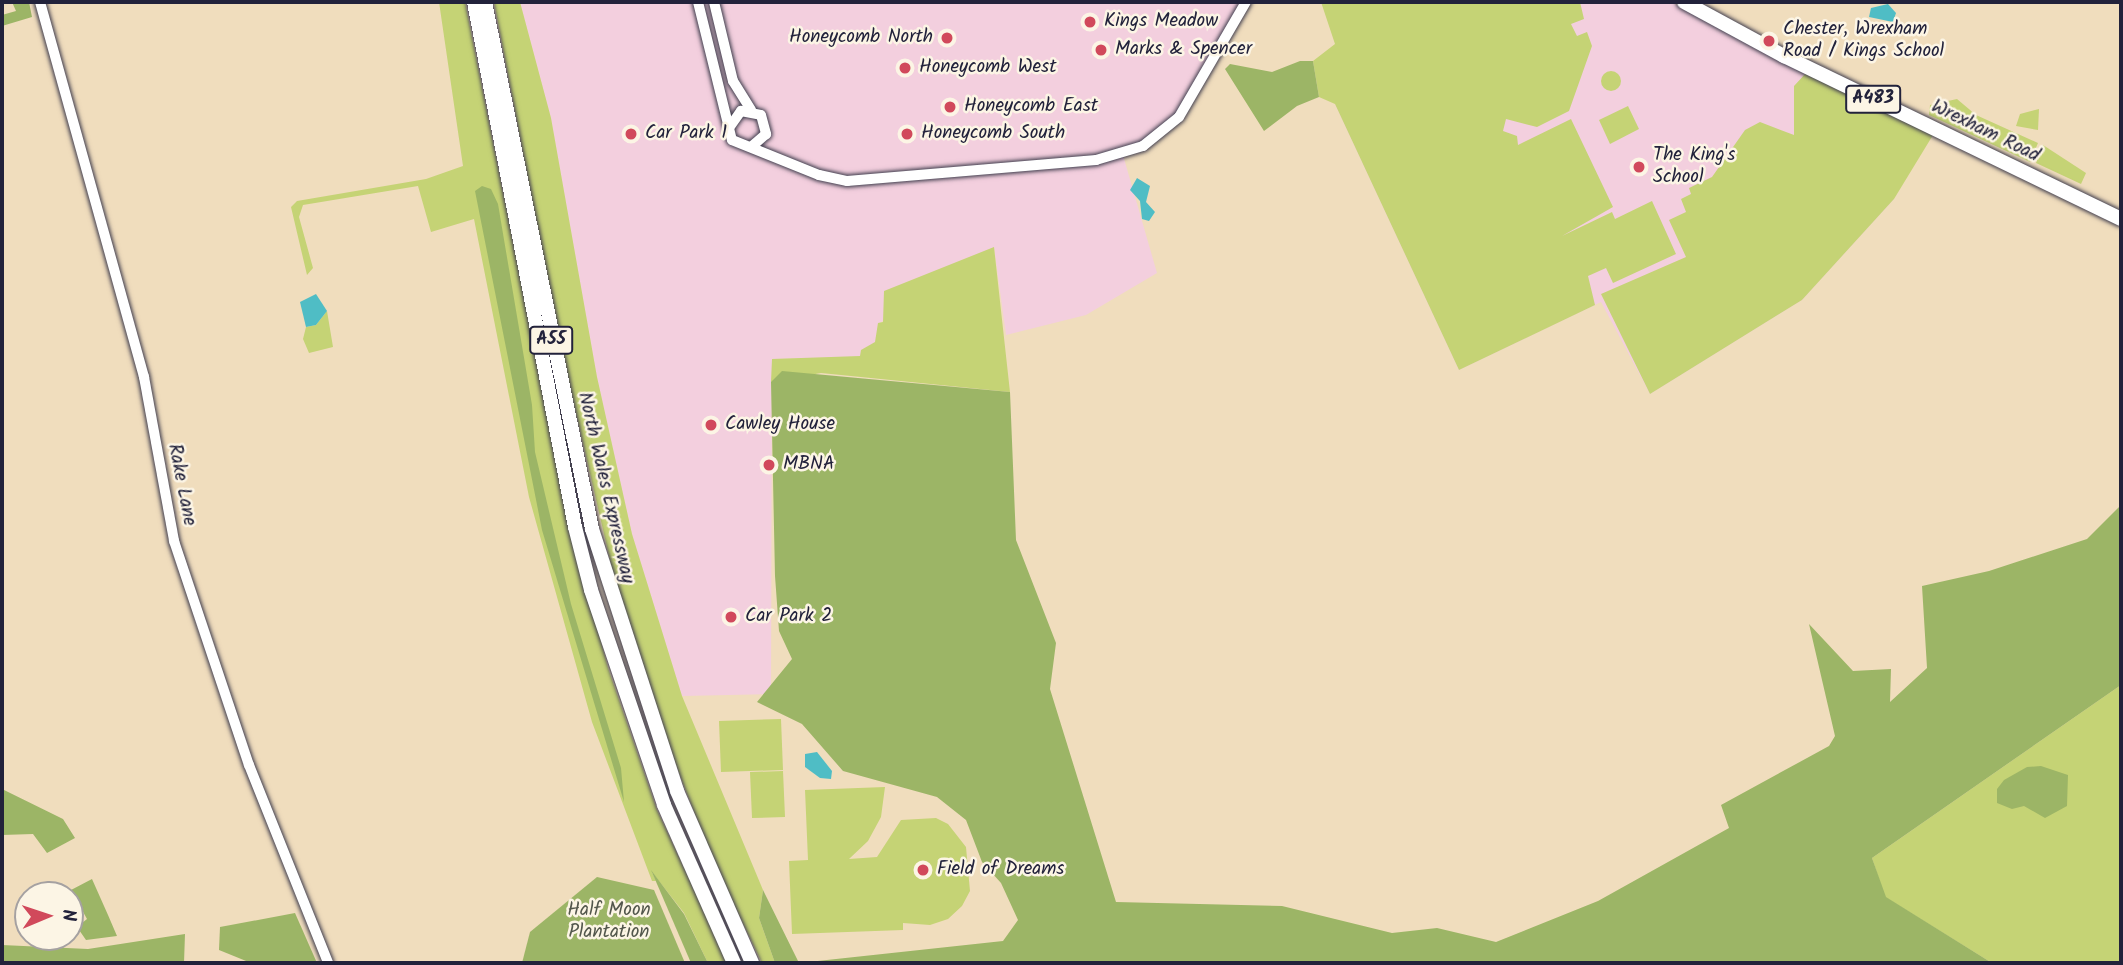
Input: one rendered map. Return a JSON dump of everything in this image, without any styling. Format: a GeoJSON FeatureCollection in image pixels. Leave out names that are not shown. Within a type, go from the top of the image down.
{"type":"FeatureCollection","features":[{"type":"Feature","properties":{"kind":"highway","name":"North Wales Expressway"},"geometry":{"type":"LineString","coordinates":[[474,2],[572,514],[591,590],[664,805],[734,963]]}},
{"type":"Feature","properties":{"kind":"highway","name":"North Wales Expressway"},"geometry":{"type":"LineString","coordinates":[[485,2],[592,528],[677,790],[752,963]]}},
{"type":"Feature","properties":{"kind":"highway","name":"Wrexham Road"},"geometry":{"type":"LineString","coordinates":[[1684,2],[1796,62],[2121,219]]}},
{"type":"Feature","properties":{"kind":"street","name":"Rake Lane"},"geometry":{"type":"LineString","coordinates":[[40,2],[144,377],[174,541],[248,765],[328,963]]}},
{"type":"Feature","properties":{"kind":"street"},"geometry":{"type":"LineString","coordinates":[[698,2],[734,142],[784,158],[819,175],[847,181],[1123,155],[1143,146],[1179,117],[1246,2]]}},
{"type":"Feature","properties":{"kind":"street"},"geometry":{"type":"LineString","coordinates":[[713,2],[733,81],[751,110],[763,117],[767,131],[784,158]]}},
{"type":"Feature","properties":{"kind":"street"},"geometry":{"type":"LineString","coordinates":[[729,128],[738,113],[751,110]]}},
{"type":"Feature","properties":{"kind":"street"},"geometry":{"type":"LineString","coordinates":[[751,147],[762,142],[767,131]]}},
{"type":"Feature","properties":{"kind":"shaded area"},"geometry":{"type":"Polygon","coordinates":[[[520,2],[1246,2],[1179,117],[1123,155],[1157,273],[1086,315],[1006,335],[994,247],[878,324],[876,342],[860,357],[772,359],[771,694],[682,696],[632,534],[597,377],[551,118],[520,2]]]}},
{"type":"Feature","properties":{"kind":"shaded area","name":"The King's School"},"geometry":{"type":"Polygon","coordinates":[[[1421,2],[1671,2],[1806,73],[1894,199],[1802,300],[1650,394],[1601,302],[1459,370],[1335,104],[1421,2]]]}},
{"type":"Feature","properties":{"kind":"green space"},"geometry":{"type":"Polygon","coordinates":[[[12,2],[29,2],[32,17],[2,26],[2,15],[16,11],[12,2]]]}},
{"type":"Feature","properties":{"kind":"green space"},"geometry":{"type":"Polygon","coordinates":[[[439,2],[465,2],[568,518],[608,668],[657,810],[728,963],[708,963],[684,913],[652,872],[656,881],[652,881],[592,722],[529,497],[474,219],[431,232],[418,186],[303,205],[299,217],[313,268],[307,275],[291,207],[297,201],[426,179],[463,166],[439,2]]]}},
{"type":"Feature","properties":{"kind":"green space"},"geometry":{"type":"Polygon","coordinates":[[[494,2],[520,2],[551,118],[597,377],[632,534],[682,696],[763,890],[759,918],[775,963],[762,963],[714,863],[656,714],[619,599],[558,335],[494,2]]]}},
{"type":"Feature","properties":{"kind":"green space"},"geometry":{"type":"Polygon","coordinates":[[[1321,2],[1580,2],[1584,19],[1571,24],[1577,36],[1587,32],[1592,46],[1569,111],[1537,127],[1506,119],[1503,131],[1517,136],[1518,145],[1571,119],[1613,207],[1562,236],[1612,212],[1615,219],[1652,201],[1676,254],[1613,283],[1606,268],[1588,276],[1595,305],[1459,370],[1335,104],[1319,97],[1313,61],[1335,44],[1321,2]]]}},
{"type":"Feature","properties":{"kind":"green space"},"geometry":{"type":"Polygon","coordinates":[[[1300,61],[1313,61],[1319,97],[1297,106],[1264,131],[1225,69],[1230,64],[1272,72],[1300,61]]]}},
{"type":"Feature","properties":{"kind":"green space"},"geometry":{"type":"Polygon","coordinates":[[[1607,71],[1615,71],[1621,81],[1615,91],[1607,91],[1601,85],[1601,77],[1607,71]]]}},
{"type":"Feature","properties":{"kind":"green space"},"geometry":{"type":"Polygon","coordinates":[[[1806,73],[1933,135],[1894,199],[1802,300],[1650,394],[1601,294],[1686,257],[1669,220],[1686,212],[1681,199],[1691,194],[1689,188],[1712,177],[1745,130],[1760,122],[1794,135],[1794,86],[1806,73]]]}},
{"type":"Feature","properties":{"kind":"green space"},"geometry":{"type":"Polygon","coordinates":[[[1957,99],[1976,115],[2038,143],[2030,162],[1929,115],[1930,105],[1957,99]]]}},
{"type":"Feature","properties":{"kind":"green space"},"geometry":{"type":"Polygon","coordinates":[[[1628,106],[1639,129],[1610,144],[1599,120],[1628,106]]]}},
{"type":"Feature","properties":{"kind":"green space"},"geometry":{"type":"Polygon","coordinates":[[[2039,109],[2038,130],[2016,126],[2020,114],[2039,109]]]}},
{"type":"Feature","properties":{"kind":"green space"},"geometry":{"type":"Polygon","coordinates":[[[2043,145],[2086,173],[2081,184],[2036,163],[2043,145]]]}},
{"type":"Feature","properties":{"kind":"green space"},"geometry":{"type":"Polygon","coordinates":[[[482,186],[491,189],[498,204],[532,405],[535,452],[571,604],[621,768],[624,802],[542,530],[475,191],[482,186]]]}},
{"type":"Feature","properties":{"kind":"green space"},"geometry":{"type":"Polygon","coordinates":[[[994,247],[1010,392],[821,373],[771,382],[772,359],[860,356],[861,350],[875,342],[878,323],[883,322],[884,291],[994,247]]]}},
{"type":"Feature","properties":{"kind":"green space"},"geometry":{"type":"Polygon","coordinates":[[[327,311],[333,347],[309,353],[303,339],[306,327],[316,325],[327,311]]]}},
{"type":"Feature","properties":{"kind":"green space"},"geometry":{"type":"Polygon","coordinates":[[[782,371],[1010,392],[1016,540],[1056,643],[1050,689],[1116,902],[1282,906],[1392,933],[1437,928],[1496,942],[1598,901],[1729,828],[1721,805],[1829,746],[1835,736],[1809,624],[1853,671],[1891,669],[1890,702],[1927,668],[1922,586],[1989,571],[2087,539],[2121,505],[2121,685],[1872,858],[1886,897],[1992,963],[799,963],[1003,941],[1018,920],[1001,883],[982,862],[966,820],[937,797],[843,771],[802,724],[757,702],[792,659],[779,631],[775,576],[771,382],[782,371]]]}},
{"type":"Feature","properties":{"kind":"green space"},"geometry":{"type":"Polygon","coordinates":[[[2121,685],[2121,963],[1992,963],[1885,897],[1872,858],[2121,685]]]}},
{"type":"Feature","properties":{"kind":"green space"},"geometry":{"type":"Polygon","coordinates":[[[781,719],[783,770],[721,772],[719,721],[781,719]]]}},
{"type":"Feature","properties":{"kind":"green space"},"geometry":{"type":"Polygon","coordinates":[[[2041,766],[2068,775],[2067,806],[2045,818],[2024,806],[2012,809],[1997,803],[1997,789],[2004,780],[2027,767],[2041,766]]]}},
{"type":"Feature","properties":{"kind":"green space"},"geometry":{"type":"Polygon","coordinates":[[[783,771],[785,817],[752,818],[750,772],[783,771]]]}},
{"type":"Feature","properties":{"kind":"green space"},"geometry":{"type":"Polygon","coordinates":[[[885,787],[881,817],[868,841],[849,859],[877,857],[901,820],[936,818],[948,824],[966,847],[970,891],[962,906],[948,919],[930,925],[903,923],[903,930],[792,934],[789,861],[808,860],[805,790],[885,787]]]}},
{"type":"Feature","properties":{"kind":"green space"},"geometry":{"type":"Polygon","coordinates":[[[2,789],[63,819],[75,838],[47,853],[33,834],[2,835],[2,789]]]}},
{"type":"Feature","properties":{"kind":"green space"},"geometry":{"type":"Polygon","coordinates":[[[651,870],[684,914],[708,963],[691,963],[651,870]]]}},
{"type":"Feature","properties":{"kind":"green space","name":"Half Moon Plantation"},"geometry":{"type":"Polygon","coordinates":[[[597,877],[654,890],[685,963],[522,963],[530,932],[597,877]]]}},
{"type":"Feature","properties":{"kind":"green space"},"geometry":{"type":"Polygon","coordinates":[[[92,879],[117,936],[86,940],[84,937],[84,921],[87,919],[84,914],[84,883],[92,879]]]}},
{"type":"Feature","properties":{"kind":"green space"},"geometry":{"type":"Polygon","coordinates":[[[763,890],[799,963],[775,963],[759,918],[763,890]]]}},
{"type":"Feature","properties":{"kind":"green space"},"geometry":{"type":"Polygon","coordinates":[[[295,913],[317,963],[251,963],[219,950],[220,927],[295,913]]]}},
{"type":"Feature","properties":{"kind":"green space"},"geometry":{"type":"Polygon","coordinates":[[[185,934],[184,963],[2,963],[2,945],[14,946],[14,951],[88,949],[185,934]]]}},
{"type":"Feature","properties":{"kind":"water"},"geometry":{"type":"Polygon","coordinates":[[[1888,4],[1896,13],[1893,22],[1869,17],[1871,8],[1888,4]]]}},
{"type":"Feature","properties":{"kind":"water"},"geometry":{"type":"Polygon","coordinates":[[[1137,178],[1150,186],[1146,202],[1155,212],[1149,221],[1142,219],[1140,201],[1130,190],[1137,178]]]}},
{"type":"Feature","properties":{"kind":"water"},"geometry":{"type":"Polygon","coordinates":[[[316,294],[327,311],[316,325],[306,327],[300,302],[316,294]]]}},
{"type":"Feature","properties":{"kind":"water"},"geometry":{"type":"Polygon","coordinates":[[[817,752],[832,771],[831,779],[820,778],[805,767],[805,754],[817,752]]]}},
{"type":"Feature","properties":{"kind":"place","name":"Kings Meadow"},"geometry":{"type":"Point","coordinates":[1090,22]}},
{"type":"Feature","properties":{"kind":"place","name":"Honeycomb North"},"geometry":{"type":"Point","coordinates":[947,38]}},
{"type":"Feature","properties":{"kind":"place","name":"Chester, Wrexham Road / Kings School"},"geometry":{"type":"Point","coordinates":[1769,41]}},
{"type":"Feature","properties":{"kind":"place","name":"Marks & Spencer"},"geometry":{"type":"Point","coordinates":[1101,50]}},
{"type":"Feature","properties":{"kind":"place","name":"Honeycomb West"},"geometry":{"type":"Point","coordinates":[905,68]}},
{"type":"Feature","properties":{"kind":"place","name":"Honeycomb East"},"geometry":{"type":"Point","coordinates":[950,107]}},
{"type":"Feature","properties":{"kind":"place","name":"Car Park 1"},"geometry":{"type":"Point","coordinates":[631,134]}},
{"type":"Feature","properties":{"kind":"place","name":"Honeycomb South"},"geometry":{"type":"Point","coordinates":[907,134]}},
{"type":"Feature","properties":{"kind":"place","name":"The King's School"},"geometry":{"type":"Point","coordinates":[1639,167]}},
{"type":"Feature","properties":{"kind":"place","name":"Cawley House"},"geometry":{"type":"Point","coordinates":[711,425]}},
{"type":"Feature","properties":{"kind":"place","name":"MBNA"},"geometry":{"type":"Point","coordinates":[769,465]}},
{"type":"Feature","properties":{"kind":"place","name":"Car Park 2"},"geometry":{"type":"Point","coordinates":[731,617]}},
{"type":"Feature","properties":{"kind":"place","name":"Field of Dreams"},"geometry":{"type":"Point","coordinates":[923,870]}}]}
